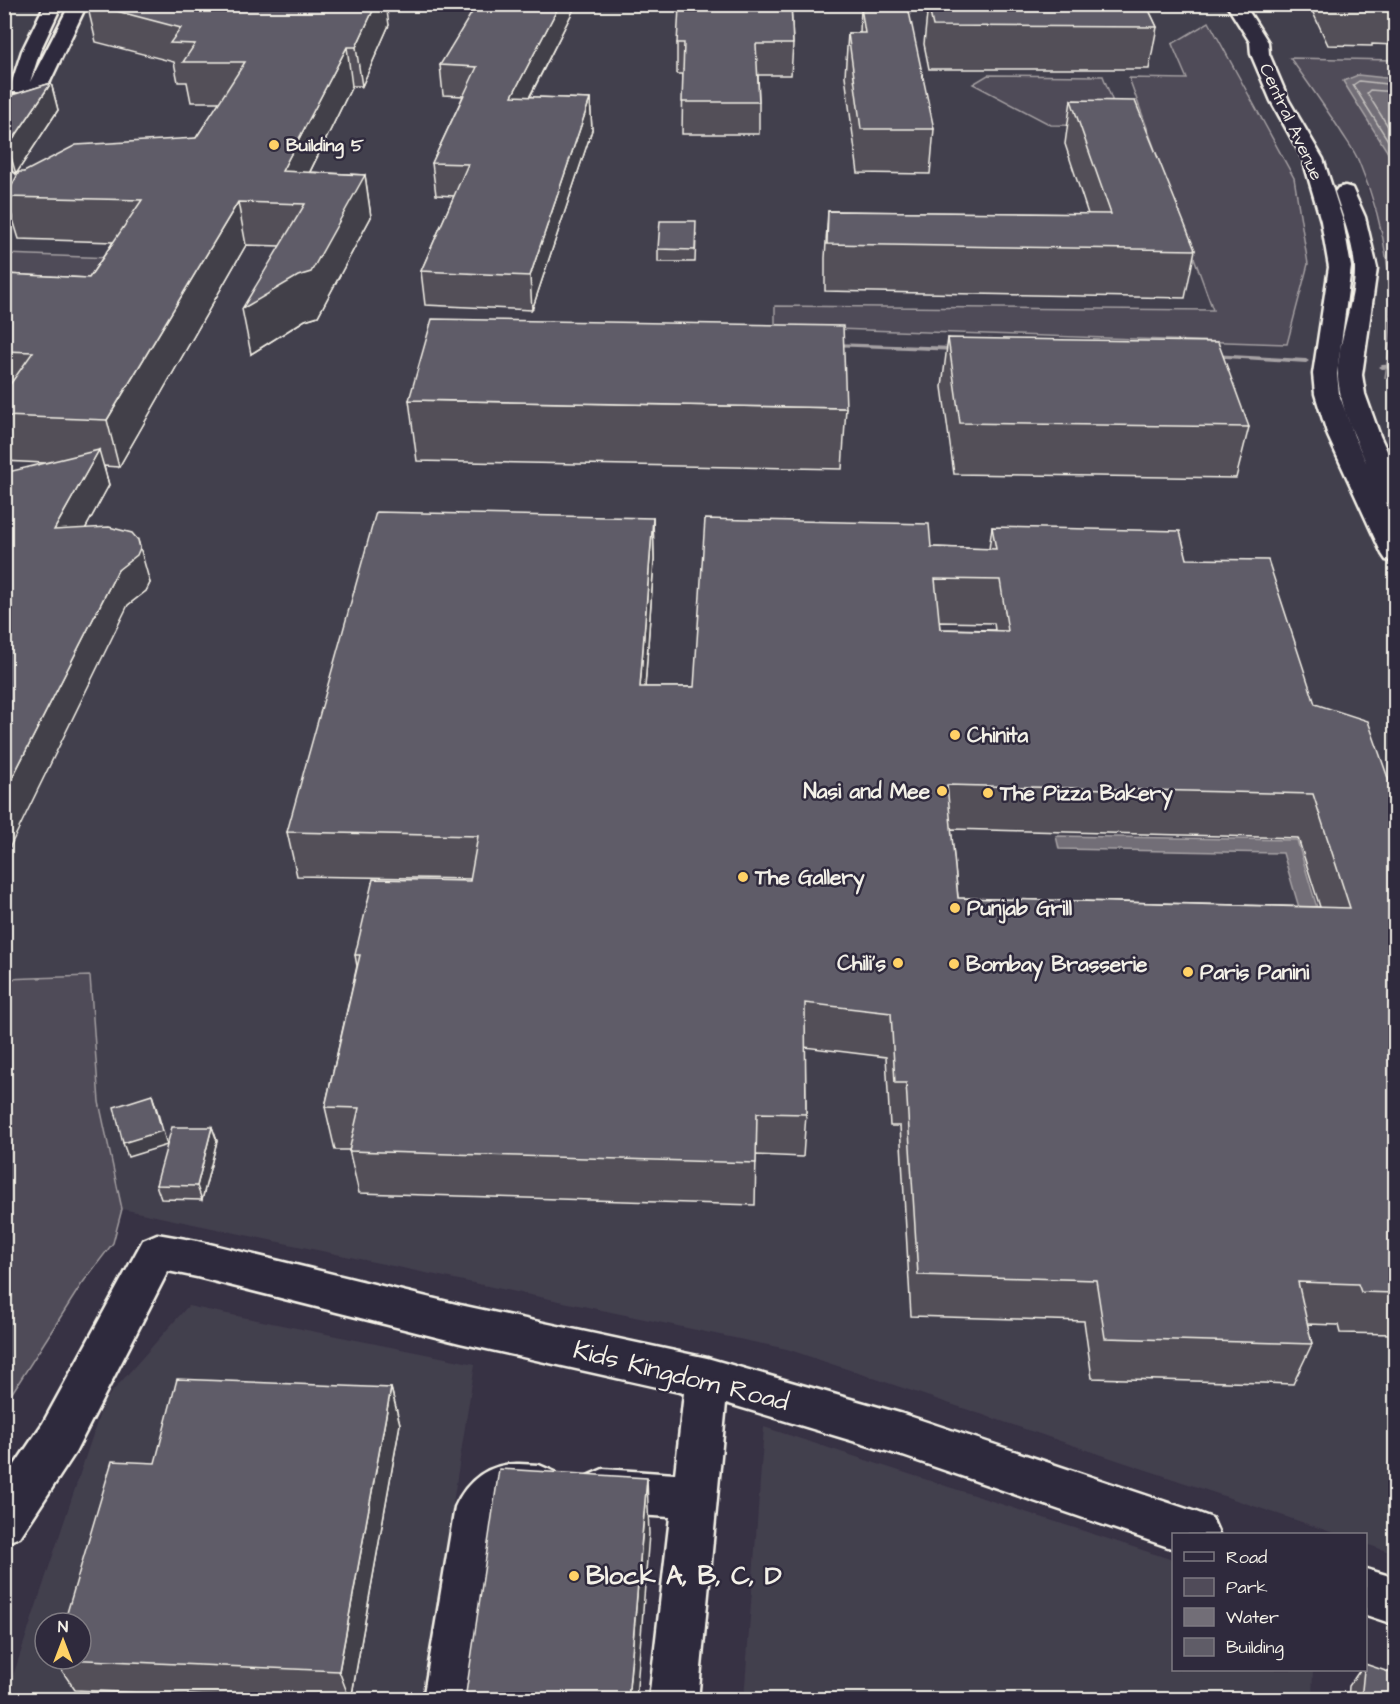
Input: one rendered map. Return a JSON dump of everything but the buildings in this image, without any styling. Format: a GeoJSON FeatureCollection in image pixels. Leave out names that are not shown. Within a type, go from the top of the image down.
{"type":"FeatureCollection","features":[{"type":"Feature","properties":{"kind":"street"},"geometry":{"type":"LineString","coordinates":[[54,4],[31,51],[21,80],[41,80],[80,4]]}},
{"type":"Feature","properties":{"kind":"street"},"geometry":{"type":"LineString","coordinates":[[1223,4],[1247,40],[1269,48]]}},
{"type":"Feature","properties":{"kind":"street","name":"Central Avenue"},"geometry":{"type":"LineString","coordinates":[[1234,4],[1259,42],[1269,48],[1334,159],[1354,217],[1366,268],[1350,375],[1353,394],[1367,436],[1395,500]]}},
{"type":"Feature","properties":{"kind":"street","name":"Central Avenue"},"geometry":{"type":"LineString","coordinates":[[1252,6],[1268,43],[1280,101],[1312,159],[1332,220],[1340,267],[1325,374],[1326,394],[1341,436],[1395,554]]}},
{"type":"Feature","properties":{"kind":"street"},"geometry":{"type":"LineString","coordinates":[[31,51],[55,51]]}},
{"type":"Feature","properties":{"kind":"street","name":"Kids Kingdom Road"},"geometry":{"type":"LineString","coordinates":[[4,1521],[59,1438],[157,1252],[196,1259],[460,1324],[707,1378],[903,1435],[1193,1533]]}},
{"type":"Feature","properties":{"kind":"street"},"geometry":{"type":"LineString","coordinates":[[673,1700],[707,1378]]}},
{"type":"Feature","properties":{"kind":"street"},"geometry":{"type":"LineString","coordinates":[[447,1700],[478,1507],[489,1493],[504,1485],[694,1497]]}},
{"type":"Feature","properties":{"kind":"street"},"geometry":{"type":"LineString","coordinates":[[1367,1593],[1395,1602]]}},
{"type":"Feature","properties":{"kind":"shaded area"},"geometry":{"type":"Polygon","coordinates":[[[4,5],[1395,5],[1395,60],[1290,59],[1323,102],[1358,160],[1384,241],[1391,293],[1389,349],[1385,378],[1396,379],[1395,1554],[1367,1544],[1367,1533],[1334,1533],[787,1349],[122,1209],[99,1102],[90,977],[5,979],[4,5]]]}},
{"type":"Feature","properties":{"kind":"shaded area"},"geometry":{"type":"Polygon","coordinates":[[[188,1306],[475,1364],[422,1699],[5,1700],[33,1615],[33,1671],[93,1671],[93,1611],[34,1611],[104,1401],[188,1306]]]}},
{"type":"Feature","properties":{"kind":"shaded area"},"geometry":{"type":"Polygon","coordinates":[[[764,1427],[1172,1560],[1172,1671],[1313,1671],[1312,1699],[744,1699],[764,1427]]]}},
{"type":"Feature","properties":{"kind":"green space"},"geometry":{"type":"Polygon","coordinates":[[[1209,22],[1294,178],[1308,264],[1287,344],[775,327],[775,306],[1213,310],[1129,78],[1187,79],[1172,44],[1209,22]]]}},
{"type":"Feature","properties":{"kind":"green space"},"geometry":{"type":"Polygon","coordinates":[[[1290,58],[1395,60],[1395,379],[1385,378],[1390,322],[1388,268],[1384,242],[1369,189],[1353,150],[1290,58]]]}},
{"type":"Feature","properties":{"kind":"green space"},"geometry":{"type":"Polygon","coordinates":[[[988,75],[1103,76],[1122,126],[1051,125],[973,84],[988,75]]]}},
{"type":"Feature","properties":{"kind":"green space"},"geometry":{"type":"Polygon","coordinates":[[[5,254],[111,258],[81,305],[5,303],[5,254]]]}},
{"type":"Feature","properties":{"kind":"green space"},"geometry":{"type":"Polygon","coordinates":[[[90,976],[99,1102],[122,1209],[113,1243],[81,1285],[5,1404],[5,979],[90,976]]]}},
{"type":"Feature","properties":{"kind":"water"},"geometry":{"type":"Polygon","coordinates":[[[1358,75],[1395,79],[1395,164],[1343,81],[1358,75]]]}},
{"type":"Feature","properties":{"kind":"water"},"geometry":{"type":"Polygon","coordinates":[[[1056,836],[1297,840],[1326,938],[1308,938],[1283,853],[1059,849],[1056,836]]]}},
{"type":"Feature","properties":{"kind":"waterway"},"geometry":{"type":"LineString","coordinates":[[833,345],[957,349]]}},
{"type":"Feature","properties":{"kind":"waterway"},"geometry":{"type":"LineString","coordinates":[[1211,356],[1306,361]]}},
{"type":"Feature","properties":{"kind":"waterway"},"geometry":{"type":"LineString","coordinates":[[1382,367],[1396,366]]}},
{"type":"Feature","properties":{"kind":"place","name":"Building 5"},"geometry":{"type":"Point","coordinates":[274,145]}},
{"type":"Feature","properties":{"kind":"place","name":"Chinita"},"geometry":{"type":"Point","coordinates":[955,735]}},
{"type":"Feature","properties":{"kind":"place","name":"Nasi and Mee"},"geometry":{"type":"Point","coordinates":[942,791]}},
{"type":"Feature","properties":{"kind":"place","name":"The Pizza Bakery"},"geometry":{"type":"Point","coordinates":[988,793]}},
{"type":"Feature","properties":{"kind":"place","name":"The Gallery"},"geometry":{"type":"Point","coordinates":[743,877]}},
{"type":"Feature","properties":{"kind":"place","name":"Punjab Grill"},"geometry":{"type":"Point","coordinates":[955,908]}},
{"type":"Feature","properties":{"kind":"place","name":"Chili's"},"geometry":{"type":"Point","coordinates":[898,963]}},
{"type":"Feature","properties":{"kind":"place","name":"Bombay Brasserie"},"geometry":{"type":"Point","coordinates":[954,964]}},
{"type":"Feature","properties":{"kind":"place","name":"Paris Panini"},"geometry":{"type":"Point","coordinates":[1188,972]}},
{"type":"Feature","properties":{"kind":"place","name":"Block A, B, C, D"},"geometry":{"type":"Point","coordinates":[574,1576]}}]}
